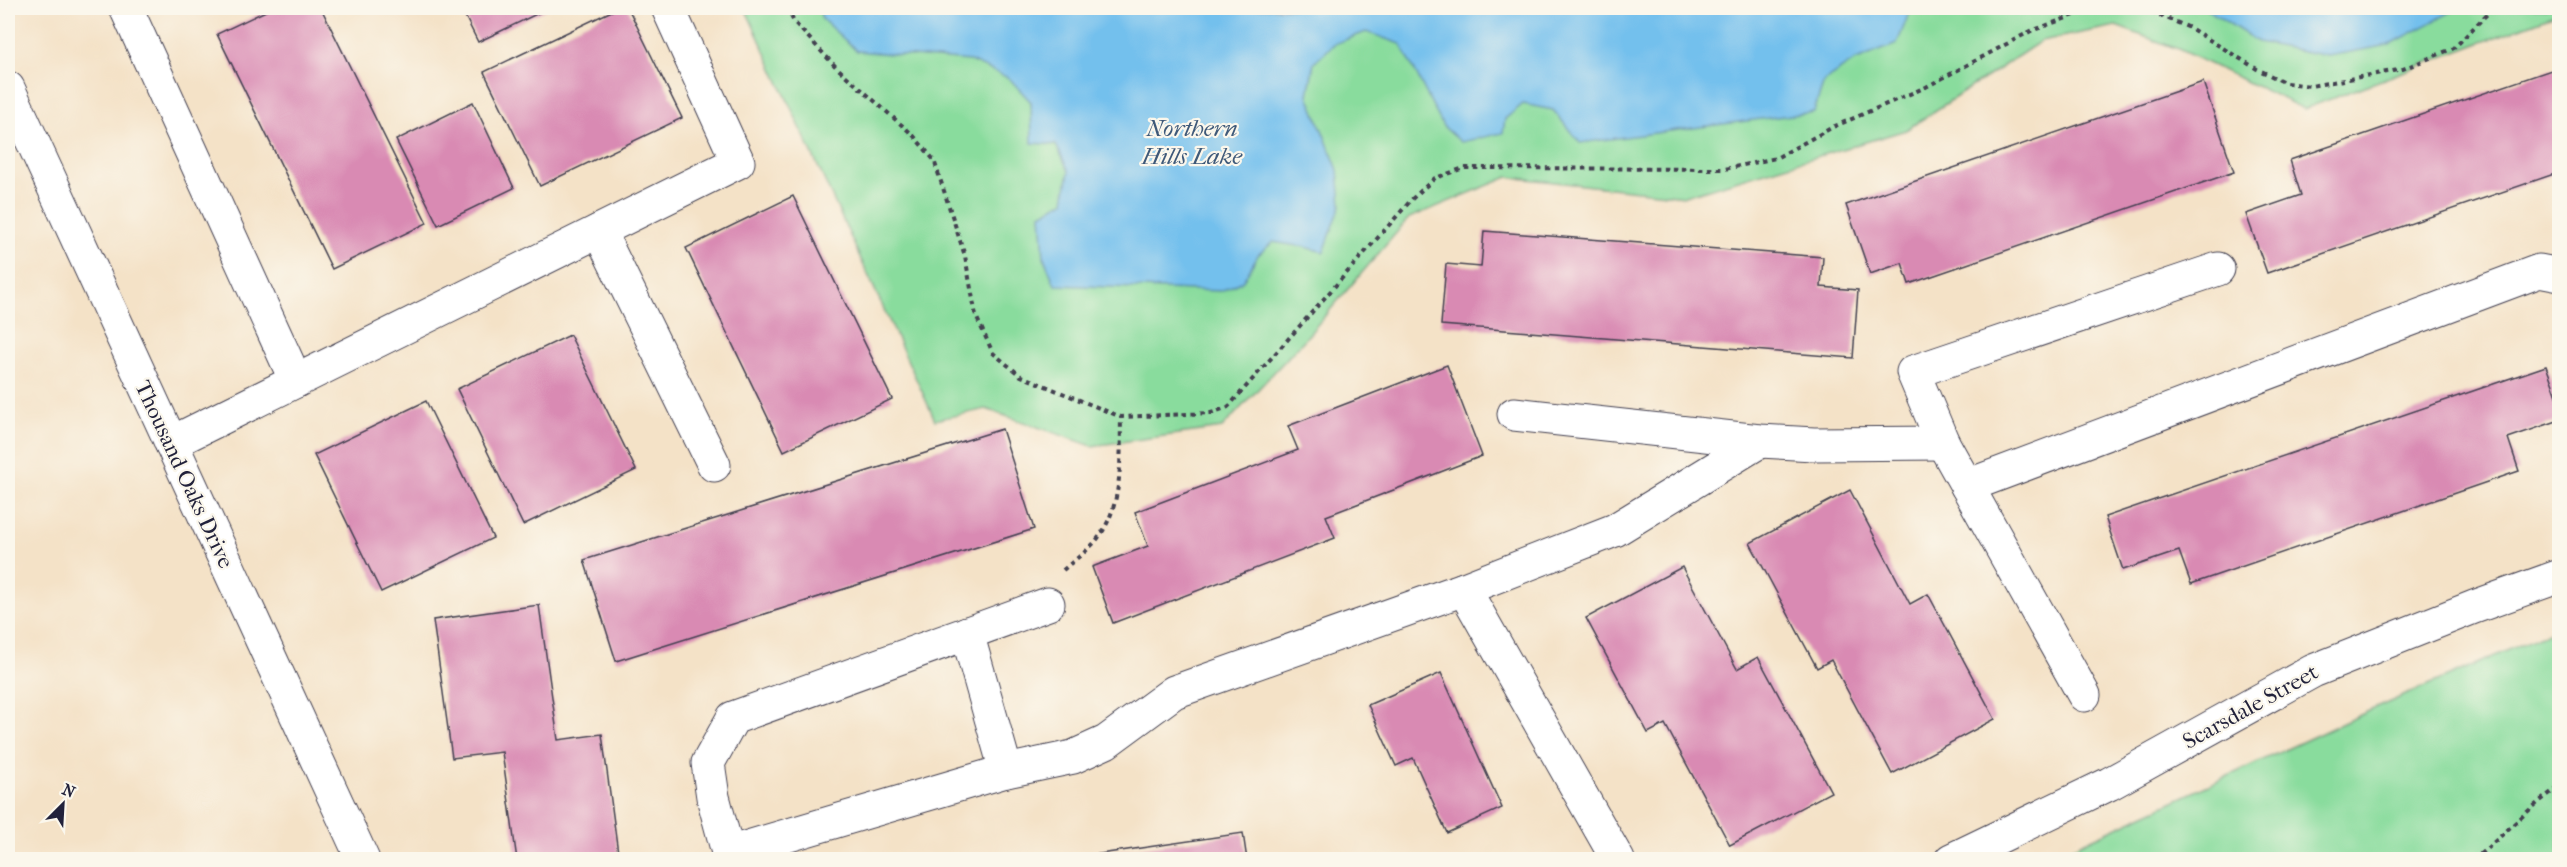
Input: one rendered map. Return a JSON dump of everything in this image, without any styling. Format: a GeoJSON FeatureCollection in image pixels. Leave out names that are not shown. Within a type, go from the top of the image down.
{"type":"FeatureCollection","features":[{"type":"Feature","properties":{"kind":"main road"},"geometry":{"type":"LineString","coordinates":[[126,8],[296,381]]}},
{"type":"Feature","properties":{"kind":"main road"},"geometry":{"type":"LineString","coordinates":[[171,443],[738,162],[668,8]]}},
{"type":"Feature","properties":{"kind":"main road","name":"Thousand Oaks Drive"},"geometry":{"type":"LineString","coordinates":[[8,88],[363,860]]}},
{"type":"Feature","properties":{"kind":"main road"},"geometry":{"type":"LineString","coordinates":[[599,231],[714,465]]}},
{"type":"Feature","properties":{"kind":"main road"},"geometry":{"type":"LineString","coordinates":[[2084,695],[1943,443],[1913,372],[2218,269]]}},
{"type":"Feature","properties":{"kind":"main road"},"geometry":{"type":"LineString","coordinates":[[1967,486],[2539,271],[2559,275]]}},
{"type":"Feature","properties":{"kind":"main road"},"geometry":{"type":"LineString","coordinates":[[1514,414],[1760,441],[1814,444],[1943,443]]}},
{"type":"Feature","properties":{"kind":"main road"},"geometry":{"type":"LineString","coordinates":[[1048,604],[733,718],[708,763],[713,797],[729,856],[1006,771],[1073,757],[1106,742],[1174,692],[1464,589],[1615,530],[1760,441]]}},
{"type":"Feature","properties":{"kind":"main road","name":"Scarsdale Street"},"geometry":{"type":"LineString","coordinates":[[1951,860],[2109,784],[2313,671],[2559,576]]}},
{"type":"Feature","properties":{"kind":"main road"},"geometry":{"type":"LineString","coordinates":[[1464,589],[1618,860]]}},
{"type":"Feature","properties":{"kind":"main road"},"geometry":{"type":"LineString","coordinates":[[967,633],[1006,771]]}},
{"type":"Feature","properties":{"kind":"path"},"geometry":{"type":"LineString","coordinates":[[786,8],[794,22],[836,67],[912,135],[934,160],[965,256],[976,316],[993,353],[1021,376],[1121,417],[1211,413],[1227,407],[1413,198],[1435,178],[1464,168],[1725,169],[1776,158],[1833,127],[1926,87],[2031,31],[2094,8]]}},
{"type":"Feature","properties":{"kind":"path"},"geometry":{"type":"LineString","coordinates":[[2143,8],[2190,28],[2257,69],[2286,83],[2312,86],[2403,69],[2454,48],[2493,8]]}},
{"type":"Feature","properties":{"kind":"path"},"geometry":{"type":"LineString","coordinates":[[1048,604],[1053,579],[1094,542],[1114,511],[1120,466],[1121,417]]}},
{"type":"Feature","properties":{"kind":"path"},"geometry":{"type":"LineString","coordinates":[[2473,860],[2499,839],[2535,804],[2559,786]]}},
{"type":"Feature","properties":{"kind":"green space"},"geometry":{"type":"Polygon","coordinates":[[[745,8],[2559,8],[2560,13],[2304,109],[2178,49],[2116,26],[2041,41],[1906,130],[1685,196],[1508,177],[1409,218],[1305,339],[1222,428],[1092,446],[986,409],[935,420],[745,8]]]}},
{"type":"Feature","properties":{"kind":"green space"},"geometry":{"type":"Polygon","coordinates":[[[2559,628],[2559,859],[2048,859],[2369,711],[2559,628]]]}},
{"type":"Feature","properties":{"kind":"water","name":"Northern Hills Lake"},"geometry":{"type":"Polygon","coordinates":[[[819,8],[1911,8],[1897,44],[1854,61],[1824,81],[1814,112],[1580,143],[1553,110],[1523,104],[1505,119],[1503,133],[1461,142],[1443,126],[1401,44],[1366,32],[1334,44],[1314,63],[1308,95],[1338,170],[1341,205],[1324,252],[1273,242],[1258,255],[1243,281],[1221,291],[1055,285],[1044,258],[1041,214],[1064,201],[1069,171],[1056,145],[1032,143],[1031,102],[1009,78],[970,61],[857,51],[822,19],[819,8]]]}},
{"type":"Feature","properties":{"kind":"water"},"geometry":{"type":"Polygon","coordinates":[[[2205,8],[2455,8],[2389,45],[2328,56],[2258,42],[2205,8]]]}},
{"type":"Feature","properties":{"kind":"building"},"geometry":{"type":"Polygon","coordinates":[[[272,8],[321,8],[427,223],[332,269],[217,34],[272,8]]]}},
{"type":"Feature","properties":{"kind":"building"},"geometry":{"type":"Polygon","coordinates":[[[461,8],[549,8],[478,42],[461,8]]]}},
{"type":"Feature","properties":{"kind":"building"},"geometry":{"type":"Polygon","coordinates":[[[618,8],[628,8],[682,118],[540,186],[484,72],[618,8]]]}},
{"type":"Feature","properties":{"kind":"building"},"geometry":{"type":"Polygon","coordinates":[[[2560,67],[2560,172],[2267,273],[2246,214],[2301,195],[2290,160],[2560,67]]]}},
{"type":"Feature","properties":{"kind":"building"},"geometry":{"type":"Polygon","coordinates":[[[2203,82],[2234,172],[1909,284],[1902,263],[1870,274],[1846,205],[2203,82]]]}},
{"type":"Feature","properties":{"kind":"building"},"geometry":{"type":"Polygon","coordinates":[[[473,102],[514,188],[438,225],[396,140],[473,102]]]}},
{"type":"Feature","properties":{"kind":"building"},"geometry":{"type":"Polygon","coordinates":[[[793,196],[892,399],[784,451],[686,248],[793,196]]]}},
{"type":"Feature","properties":{"kind":"building"},"geometry":{"type":"Polygon","coordinates":[[[1484,231],[1823,257],[1821,287],[1858,290],[1853,358],[1441,325],[1446,264],[1481,267],[1484,231]]]}},
{"type":"Feature","properties":{"kind":"building"},"geometry":{"type":"Polygon","coordinates":[[[570,335],[636,470],[523,525],[457,389],[570,335]]]}},
{"type":"Feature","properties":{"kind":"building"},"geometry":{"type":"Polygon","coordinates":[[[1447,365],[1482,456],[1326,516],[1335,538],[1113,623],[1092,567],[1148,546],[1135,512],[1298,450],[1288,426],[1447,365]]]}},
{"type":"Feature","properties":{"kind":"building"},"geometry":{"type":"Polygon","coordinates":[[[2546,366],[2560,404],[2560,420],[2508,438],[2519,471],[2191,584],[2179,551],[2123,570],[2105,517],[2546,366]]]}},
{"type":"Feature","properties":{"kind":"building"},"geometry":{"type":"Polygon","coordinates":[[[426,401],[493,538],[381,592],[314,455],[426,401]]]}},
{"type":"Feature","properties":{"kind":"building"},"geometry":{"type":"Polygon","coordinates":[[[1002,429],[1034,529],[616,661],[584,560],[1002,429]]]}},
{"type":"Feature","properties":{"kind":"building"},"geometry":{"type":"Polygon","coordinates":[[[1850,490],[1910,604],[1928,594],[1995,719],[1892,774],[1831,660],[1817,668],[1750,543],[1850,490]]]}},
{"type":"Feature","properties":{"kind":"building"},"geometry":{"type":"Polygon","coordinates":[[[1682,567],[1737,669],[1758,657],[1831,792],[1730,845],[1665,724],[1648,733],[1586,618],[1682,567]]]}},
{"type":"Feature","properties":{"kind":"building"},"geometry":{"type":"Polygon","coordinates":[[[539,605],[558,740],[602,734],[619,860],[517,860],[502,752],[452,758],[433,620],[539,605]]]}},
{"type":"Feature","properties":{"kind":"building"},"geometry":{"type":"Polygon","coordinates":[[[1441,673],[1502,808],[1447,833],[1413,758],[1396,766],[1368,705],[1441,673]]]}},
{"type":"Feature","properties":{"kind":"building"},"geometry":{"type":"Polygon","coordinates":[[[1243,833],[1247,860],[1073,860],[1073,858],[1243,833]]]}}]}
